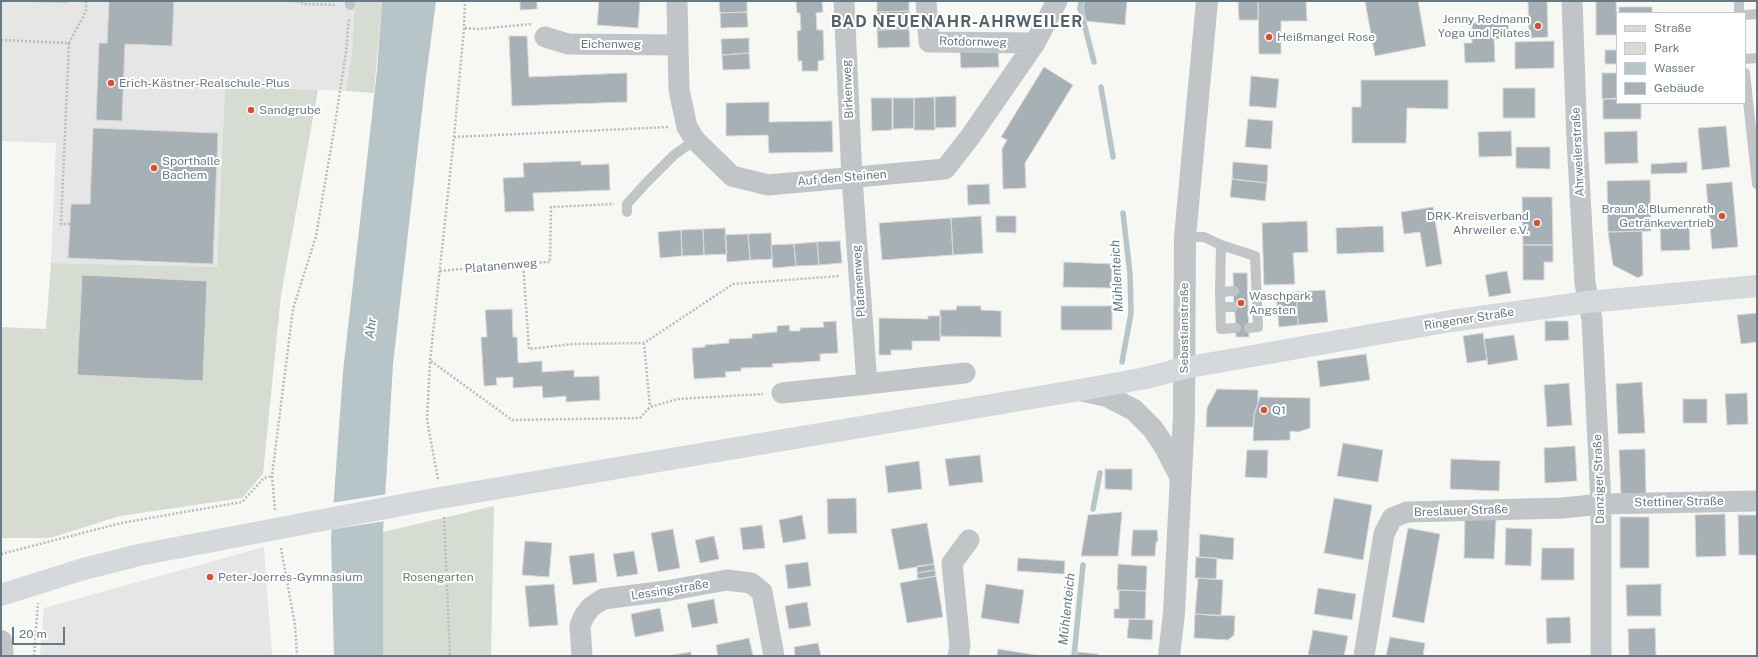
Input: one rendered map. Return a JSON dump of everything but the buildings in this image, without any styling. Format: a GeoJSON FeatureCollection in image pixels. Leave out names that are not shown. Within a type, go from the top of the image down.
{"type":"FeatureCollection","features":[{"type":"Feature","properties":{"kind":"main road","name":"Ringener Straße"},"geometry":{"type":"LineString","coordinates":[[1,595],[80,570],[139,555],[262,530],[437,499],[1080,390],[1146,378],[1184,368],[1451,321],[1588,302],[1757,286]]}},
{"type":"Feature","properties":{"kind":"street"},"geometry":{"type":"LineString","coordinates":[[677,1],[679,90],[691,134]]}},
{"type":"Feature","properties":{"kind":"street","name":"Birkenweg"},"geometry":{"type":"LineString","coordinates":[[844,1],[852,178]]}},
{"type":"Feature","properties":{"kind":"street","name":"Rotdornweg"},"geometry":{"type":"LineString","coordinates":[[926,1],[928,42],[1035,43]]}},
{"type":"Feature","properties":{"kind":"street","name":"Auf den Steinen"},"geometry":{"type":"LineString","coordinates":[[691,134],[732,176],[768,185],[945,169],[970,137],[1035,43],[1057,1]]}},
{"type":"Feature","properties":{"kind":"street","name":"Sebastianstraße"},"geometry":{"type":"LineString","coordinates":[[1169,656],[1174,613],[1181,479],[1185,237],[1207,1]]}},
{"type":"Feature","properties":{"kind":"street","name":"Ahrweilerstraße"},"geometry":{"type":"LineString","coordinates":[[1572,1],[1576,141],[1585,283],[1588,302]]}},
{"type":"Feature","properties":{"kind":"street","name":"Eichenweg"},"geometry":{"type":"LineString","coordinates":[[545,37],[568,44],[678,45]]}},
{"type":"Feature","properties":{"kind":"street","name":"Platanenweg"},"geometry":{"type":"LineString","coordinates":[[852,178],[866,384]]}},
{"type":"Feature","properties":{"kind":"street","name":"Danziger Straße"},"geometry":{"type":"LineString","coordinates":[[1588,302],[1593,335],[1601,504],[1601,656]]}},
{"type":"Feature","properties":{"kind":"street"},"geometry":{"type":"LineString","coordinates":[[782,394],[965,372]]}},
{"type":"Feature","properties":{"kind":"street"},"geometry":{"type":"LineString","coordinates":[[1080,390],[1107,396],[1134,410],[1153,429],[1165,447],[1181,479]]}},
{"type":"Feature","properties":{"kind":"street","name":"Stettiner Straße"},"geometry":{"type":"LineString","coordinates":[[1601,504],[1757,501]]}},
{"type":"Feature","properties":{"kind":"street","name":"Breslauer Straße"},"geometry":{"type":"LineString","coordinates":[[1364,656],[1384,534],[1392,518],[1407,512],[1563,508],[1601,504]]}},
{"type":"Feature","properties":{"kind":"street"},"geometry":{"type":"LineString","coordinates":[[958,656],[960,646],[952,563],[969,540]]}},
{"type":"Feature","properties":{"kind":"street","name":"Lessingstraße"},"geometry":{"type":"LineString","coordinates":[[582,656],[580,626],[584,616],[591,607],[603,600],[727,580],[751,583],[762,592],[774,656]]}},
{"type":"Feature","properties":{"kind":"street"},"geometry":{"type":"LineString","coordinates":[[1,641],[2,656]]}},
{"type":"Feature","properties":{"kind":"lane"},"geometry":{"type":"LineString","coordinates":[[1739,1],[1739,12]]}},
{"type":"Feature","properties":{"kind":"lane"},"geometry":{"type":"LineString","coordinates":[[1746,15],[1757,14]]}},
{"type":"Feature","properties":{"kind":"lane"},"geometry":{"type":"LineString","coordinates":[[1746,59],[1757,58]]}},
{"type":"Feature","properties":{"kind":"lane"},"geometry":{"type":"LineString","coordinates":[[1746,81],[1756,158],[1757,184]]}},
{"type":"Feature","properties":{"kind":"lane"},"geometry":{"type":"LineString","coordinates":[[627,208],[691,134]]}},
{"type":"Feature","properties":{"kind":"lane"},"geometry":{"type":"LineString","coordinates":[[1185,237],[1204,237],[1221,245],[1255,256],[1252,306],[1258,328],[1249,328]]}},
{"type":"Feature","properties":{"kind":"lane"},"geometry":{"type":"LineString","coordinates":[[1221,245],[1221,329],[1236,328]]}},
{"type":"Feature","properties":{"kind":"lane"},"geometry":{"type":"LineString","coordinates":[[1220,292],[1234,291]]}},
{"type":"Feature","properties":{"kind":"lane"},"geometry":{"type":"LineString","coordinates":[[1221,307],[1234,307]]}},
{"type":"Feature","properties":{"kind":"path"},"geometry":{"type":"LineString","coordinates":[[70,224],[61,224],[69,44],[86,11],[86,1]]}},
{"type":"Feature","properties":{"kind":"path"},"geometry":{"type":"LineString","coordinates":[[276,512],[272,476],[293,309],[316,236],[344,66],[350,3],[306,4],[293,1]]}},
{"type":"Feature","properties":{"kind":"path"},"geometry":{"type":"LineString","coordinates":[[450,656],[435,459],[427,420],[430,361],[454,137],[465,1]]}},
{"type":"Feature","properties":{"kind":"path"},"geometry":{"type":"LineString","coordinates":[[464,28],[478,29],[532,24],[545,37]]}},
{"type":"Feature","properties":{"kind":"path"},"geometry":{"type":"LineString","coordinates":[[1,40],[69,44]]}},
{"type":"Feature","properties":{"kind":"path"},"geometry":{"type":"LineString","coordinates":[[454,137],[691,134]]}},
{"type":"Feature","properties":{"kind":"path","name":"Platanenweg"},"geometry":{"type":"LineString","coordinates":[[440,271],[523,263],[550,262],[551,207],[627,208]]}},
{"type":"Feature","properties":{"kind":"path"},"geometry":{"type":"LineString","coordinates":[[523,263],[529,349],[573,344],[644,343],[733,284],[859,274]]}},
{"type":"Feature","properties":{"kind":"path"},"geometry":{"type":"LineString","coordinates":[[644,343],[650,407]]}},
{"type":"Feature","properties":{"kind":"path"},"geometry":{"type":"LineString","coordinates":[[430,361],[512,420],[640,418],[650,407],[678,399],[782,394]]}},
{"type":"Feature","properties":{"kind":"path"},"geometry":{"type":"LineString","coordinates":[[1,554],[121,523],[242,502],[264,478],[272,476]]}},
{"type":"Feature","properties":{"kind":"path"},"geometry":{"type":"LineString","coordinates":[[280,546],[295,625],[297,656]]}},
{"type":"Feature","properties":{"kind":"path"},"geometry":{"type":"LineString","coordinates":[[34,656],[38,600]]}},
{"type":"Feature","properties":{"kind":"shaded area"},"geometry":{"type":"Polygon","coordinates":[[[1,1],[355,1],[352,53],[346,91],[225,86],[217,268],[51,263],[56,143],[1,141],[1,1]]]}},
{"type":"Feature","properties":{"kind":"shaded area","name":"Peter-Joerres-Gymnasium"},"geometry":{"type":"Polygon","coordinates":[[[264,547],[272,656],[40,656],[44,608],[264,547]]]}},
{"type":"Feature","properties":{"kind":"green space"},"geometry":{"type":"Polygon","coordinates":[[[355,1],[382,1],[374,93],[346,91],[352,53],[355,1]]]}},
{"type":"Feature","properties":{"kind":"green space"},"geometry":{"type":"Polygon","coordinates":[[[225,86],[318,90],[281,295],[263,474],[242,498],[120,516],[50,538],[1,538],[1,327],[46,329],[51,263],[217,267],[225,86]]]}},
{"type":"Feature","properties":{"kind":"green space","name":"Rosengarten"},"geometry":{"type":"Polygon","coordinates":[[[494,506],[491,656],[383,656],[383,532],[494,506]]]}},
{"type":"Feature","properties":{"kind":"water","name":"Ahr"},"geometry":{"type":"Polygon","coordinates":[[[382,1],[436,1],[393,364],[383,532],[383,656],[334,656],[331,538],[343,372],[377,71],[382,1]]]}},
{"type":"Feature","properties":{"kind":"pier"},"geometry":{"type":"Polygon","coordinates":[[[387,494],[385,521],[329,530],[331,503],[387,494]]]}},
{"type":"Feature","properties":{"kind":"waterway","name":"Mühlenteich"},"geometry":{"type":"LineString","coordinates":[[1081,1],[1080,8],[1094,62]]}},
{"type":"Feature","properties":{"kind":"waterway","name":"Mühlenteich"},"geometry":{"type":"LineString","coordinates":[[1101,87],[1113,157]]}},
{"type":"Feature","properties":{"kind":"waterway","name":"Mühlenteich"},"geometry":{"type":"LineString","coordinates":[[1122,362],[1131,313],[1130,274],[1123,213]]}},
{"type":"Feature","properties":{"kind":"waterway","name":"Mühlenteich"},"geometry":{"type":"LineString","coordinates":[[1093,509],[1100,473]]}},
{"type":"Feature","properties":{"kind":"waterway","name":"Mühlenteich"},"geometry":{"type":"LineString","coordinates":[[1074,656],[1083,565]]}},
{"type":"Feature","properties":{"kind":"place","name":"Jenny Redmann Yoga und Pilates"},"geometry":{"type":"Point","coordinates":[1538,26]}},
{"type":"Feature","properties":{"kind":"place","name":"Heißmangel Rose"},"geometry":{"type":"Point","coordinates":[1269,37]}},
{"type":"Feature","properties":{"kind":"place","name":"Erich-Kästner-Realschule-Plus"},"geometry":{"type":"Point","coordinates":[111,83]}},
{"type":"Feature","properties":{"kind":"place","name":"Sandgrube"},"geometry":{"type":"Point","coordinates":[251,110]}},
{"type":"Feature","properties":{"kind":"place","name":"Sporthalle Bachem"},"geometry":{"type":"Point","coordinates":[154,168]}},
{"type":"Feature","properties":{"kind":"place","name":"Braun & Blumenrath Getränkevertrieb"},"geometry":{"type":"Point","coordinates":[1722,216]}},
{"type":"Feature","properties":{"kind":"place","name":"DRK-Kreisverband Ahrweiler e.V."},"geometry":{"type":"Point","coordinates":[1537,223]}},
{"type":"Feature","properties":{"kind":"place","name":"Waschpark Angsten"},"geometry":{"type":"Point","coordinates":[1241,303]}},
{"type":"Feature","properties":{"kind":"place","name":"Q1"},"geometry":{"type":"Point","coordinates":[1264,410]}},
{"type":"Feature","properties":{"kind":"place","name":"Peter-Joerres-Gymnasium"},"geometry":{"type":"Point","coordinates":[210,577]}},
{"type":"Feature","properties":{"kind":"district","name":"BAD NEUENAHR-AHRWEILER"},"geometry":{"type":"Point","coordinates":[957,22]}}]}
